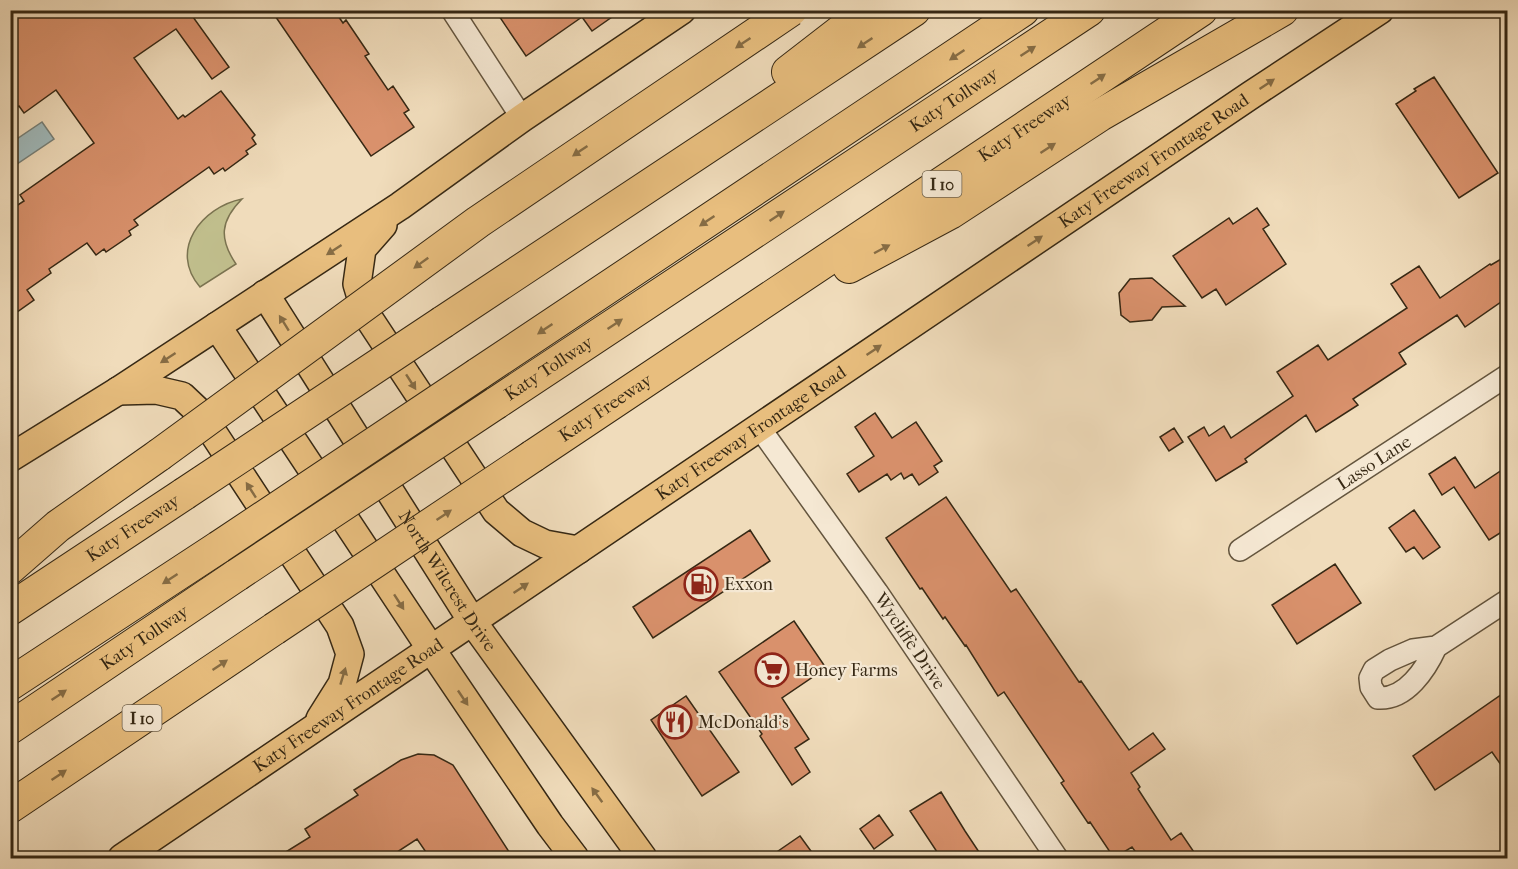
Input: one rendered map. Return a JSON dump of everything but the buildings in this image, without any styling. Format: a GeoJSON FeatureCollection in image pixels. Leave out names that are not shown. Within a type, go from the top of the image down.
{"type":"FeatureCollection","features":[{"type":"Feature","properties":{"kind":"highway"},"geometry":{"type":"LineString","coordinates":[[10,568],[58,526],[478,222],[791,10]]}},
{"type":"Feature","properties":{"kind":"highway"},"geometry":{"type":"LineString","coordinates":[[624,203],[868,10]]}},
{"type":"Feature","properties":{"kind":"highway","name":"Katy Freeway"},"geometry":{"type":"LineString","coordinates":[[10,609],[914,10]]}},
{"type":"Feature","properties":{"kind":"highway","name":"Katy Tollway"},"geometry":{"type":"LineString","coordinates":[[10,684],[1023,10]]}},
{"type":"Feature","properties":{"kind":"highway","name":"Katy Tollway"},"geometry":{"type":"LineString","coordinates":[[10,728],[1089,10]]}},
{"type":"Feature","properties":{"kind":"highway","name":"Katy Freeway"},"geometry":{"type":"LineString","coordinates":[[10,807],[1201,10]]}},
{"type":"Feature","properties":{"kind":"highway"},"geometry":{"type":"LineString","coordinates":[[682,357],[950,213],[1100,115],[1282,10]]}},
{"type":"Feature","properties":{"kind":"main road"},"geometry":{"type":"LineString","coordinates":[[12,452],[118,391],[400,206],[522,118],[682,10]]}},
{"type":"Feature","properties":{"kind":"main road","name":"Katy Freeway Frontage Road"},"geometry":{"type":"LineString","coordinates":[[122,858],[1380,10]]}},
{"type":"Feature","properties":{"kind":"main road"},"geometry":{"type":"LineString","coordinates":[[400,206],[362,249],[357,284],[366,314],[496,511],[522,533],[545,544],[578,550]]}},
{"type":"Feature","properties":{"kind":"main road","name":"North Wilcrest Drive"},"geometry":{"type":"LineString","coordinates":[[265,294],[472,621],[644,858]]}},
{"type":"Feature","properties":{"kind":"main road"},"geometry":{"type":"LineString","coordinates":[[217,326],[431,649],[550,825],[575,858]]}},
{"type":"Feature","properties":{"kind":"main road"},"geometry":{"type":"LineString","coordinates":[[118,391],[156,390],[182,396],[200,413],[340,626],[350,654],[342,684],[315,727]]}},
{"type":"Feature","properties":{"kind":"street"},"geometry":{"type":"LineString","coordinates":[[452,10],[522,118]]}},
{"type":"Feature","properties":{"kind":"street","name":"Lasso Lane"},"geometry":{"type":"LineString","coordinates":[[1240,550],[1508,375]]}},
{"type":"Feature","properties":{"kind":"street","name":"Wycliffe Drive"},"geometry":{"type":"LineString","coordinates":[[759,427],[877,592],[1057,858]]}},
{"type":"Feature","properties":{"kind":"street"},"geometry":{"type":"LineString","coordinates":[[1436,647],[1508,600]]}},
{"type":"Feature","properties":{"kind":"shaded area"},"geometry":{"type":"Polygon","coordinates":[[[242,199],[229,215],[224,230],[230,255],[236,264],[200,287],[191,273],[187,259],[194,232],[214,211],[242,199]]]}},
{"type":"Feature","properties":{"kind":"water"},"geometry":{"type":"Polygon","coordinates":[[[42,122],[54,139],[11,168],[11,143],[42,122]]]}},
{"type":"Feature","properties":{"kind":"place","name":"Exxon"},"geometry":{"type":"Point","coordinates":[701,584]}},
{"type":"Feature","properties":{"kind":"place","name":"Honey Farms"},"geometry":{"type":"Point","coordinates":[772,670]}},
{"type":"Feature","properties":{"kind":"place","name":"McDonald's"},"geometry":{"type":"Point","coordinates":[675,722]}}]}
